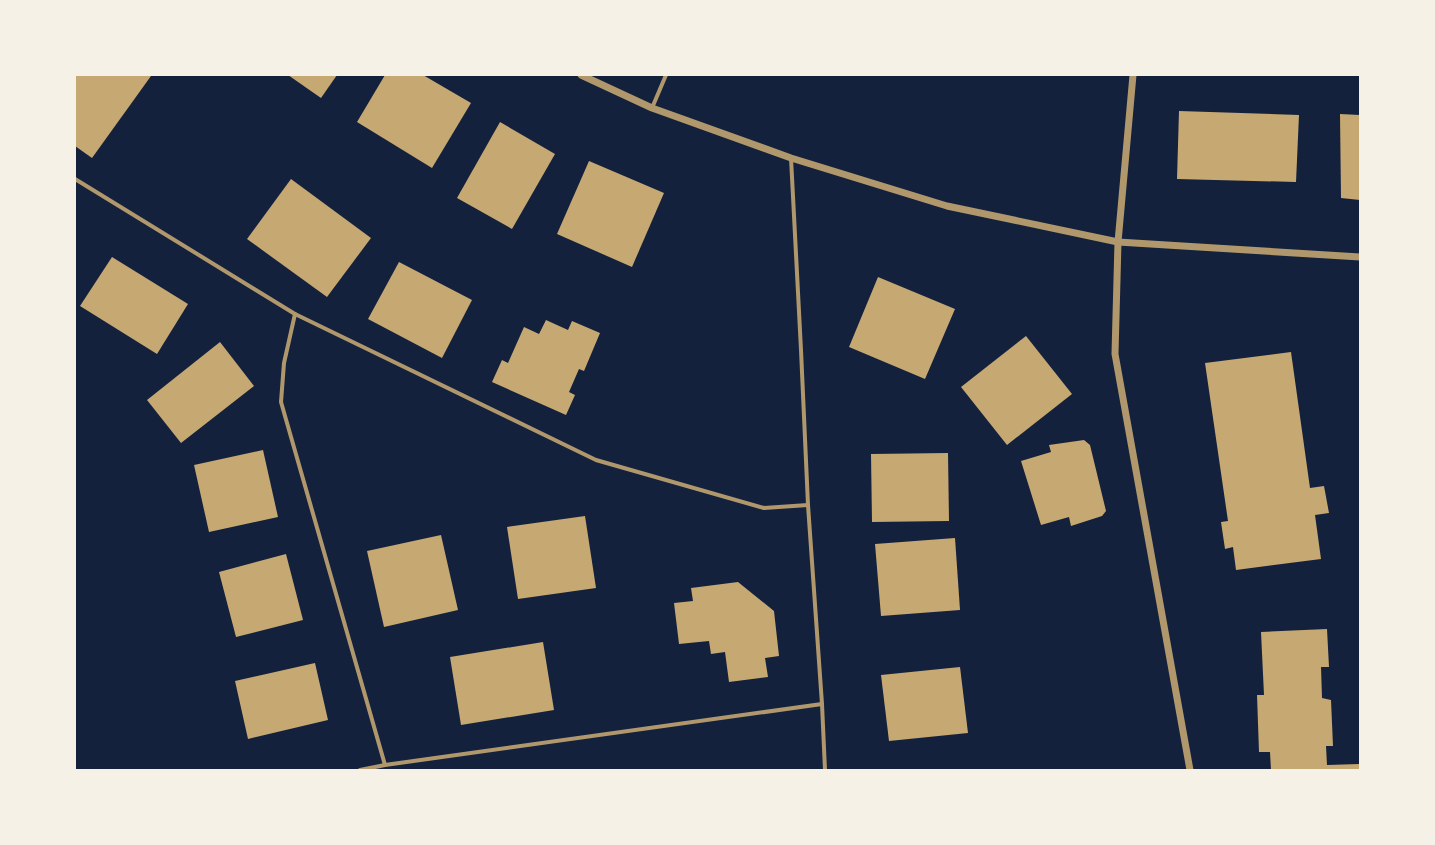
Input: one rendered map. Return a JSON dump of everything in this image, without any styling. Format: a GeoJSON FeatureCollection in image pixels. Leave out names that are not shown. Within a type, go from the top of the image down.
{"type":"FeatureCollection","features":[{"type":"Feature","properties":{"kind":"street"},"geometry":{"type":"LineString","coordinates":[[581,75],[652,108],[791,158],[947,206],[1118,242],[1360,257]]}},
{"type":"Feature","properties":{"kind":"street"},"geometry":{"type":"LineString","coordinates":[[652,108],[666,75]]}},
{"type":"Feature","properties":{"kind":"street"},"geometry":{"type":"LineString","coordinates":[[1133,75],[1118,242],[1115,354],[1190,770]]}},
{"type":"Feature","properties":{"kind":"street"},"geometry":{"type":"LineString","coordinates":[[791,158],[808,505],[822,704],[825,770]]}},
{"type":"Feature","properties":{"kind":"street"},"geometry":{"type":"LineString","coordinates":[[75,179],[295,314],[596,460],[764,508],[808,505]]}},
{"type":"Feature","properties":{"kind":"street"},"geometry":{"type":"LineString","coordinates":[[295,314],[284,363],[281,402],[385,765]]}},
{"type":"Feature","properties":{"kind":"street"},"geometry":{"type":"LineString","coordinates":[[360,770],[385,765],[822,704]]}},
{"type":"Feature","properties":{"kind":"building"},"geometry":{"type":"Polygon","coordinates":[[[75,75],[151,76],[92,158],[75,146],[75,75]]]}},
{"type":"Feature","properties":{"kind":"building"},"geometry":{"type":"Polygon","coordinates":[[[288,75],[337,75],[321,98],[288,75]]]}},
{"type":"Feature","properties":{"kind":"building"},"geometry":{"type":"Polygon","coordinates":[[[385,75],[423,75],[471,103],[432,168],[357,122],[385,75]]]}},
{"type":"Feature","properties":{"kind":"building"},"geometry":{"type":"Polygon","coordinates":[[[1179,111],[1299,115],[1296,182],[1177,179],[1179,111]]]}},
{"type":"Feature","properties":{"kind":"building"},"geometry":{"type":"Polygon","coordinates":[[[1340,114],[1360,115],[1360,200],[1341,198],[1340,114]]]}},
{"type":"Feature","properties":{"kind":"building"},"geometry":{"type":"Polygon","coordinates":[[[500,122],[555,154],[512,229],[457,198],[500,122]]]}},
{"type":"Feature","properties":{"kind":"building"},"geometry":{"type":"Polygon","coordinates":[[[589,161],[664,193],[632,267],[557,234],[589,161]]]}},
{"type":"Feature","properties":{"kind":"building"},"geometry":{"type":"Polygon","coordinates":[[[291,179],[371,238],[327,297],[247,239],[291,179]]]}},
{"type":"Feature","properties":{"kind":"building"},"geometry":{"type":"Polygon","coordinates":[[[112,257],[188,304],[157,354],[80,306],[112,257]]]}},
{"type":"Feature","properties":{"kind":"building"},"geometry":{"type":"Polygon","coordinates":[[[399,262],[472,300],[442,358],[368,319],[399,262]]]}},
{"type":"Feature","properties":{"kind":"building"},"geometry":{"type":"Polygon","coordinates":[[[878,277],[955,309],[925,379],[849,347],[878,277]]]}},
{"type":"Feature","properties":{"kind":"building"},"geometry":{"type":"Polygon","coordinates":[[[546,320],[568,330],[572,321],[600,333],[584,371],[579,369],[569,392],[575,395],[566,415],[492,382],[502,360],[508,363],[524,327],[539,334],[546,320]]]}},
{"type":"Feature","properties":{"kind":"building"},"geometry":{"type":"Polygon","coordinates":[[[1026,336],[1072,394],[1007,445],[961,387],[1026,336]]]}},
{"type":"Feature","properties":{"kind":"building"},"geometry":{"type":"Polygon","coordinates":[[[220,342],[254,386],[181,443],[147,400],[220,342]]]}},
{"type":"Feature","properties":{"kind":"building"},"geometry":{"type":"Polygon","coordinates":[[[1291,352],[1310,488],[1324,486],[1329,513],[1315,515],[1321,559],[1236,570],[1233,547],[1225,549],[1221,522],[1228,521],[1205,363],[1291,352]]]}},
{"type":"Feature","properties":{"kind":"building"},"geometry":{"type":"Polygon","coordinates":[[[1084,440],[1090,445],[1106,511],[1102,516],[1071,526],[1069,517],[1041,525],[1021,461],[1051,452],[1049,445],[1084,440]]]}},
{"type":"Feature","properties":{"kind":"building"},"geometry":{"type":"Polygon","coordinates":[[[263,450],[278,517],[209,532],[194,465],[263,450]]]}},
{"type":"Feature","properties":{"kind":"building"},"geometry":{"type":"Polygon","coordinates":[[[948,453],[949,521],[872,522],[871,454],[948,453]]]}},
{"type":"Feature","properties":{"kind":"building"},"geometry":{"type":"Polygon","coordinates":[[[585,516],[596,588],[518,599],[507,527],[585,516]]]}},
{"type":"Feature","properties":{"kind":"building"},"geometry":{"type":"Polygon","coordinates":[[[441,535],[458,610],[384,627],[367,551],[441,535]]]}},
{"type":"Feature","properties":{"kind":"building"},"geometry":{"type":"Polygon","coordinates":[[[955,538],[960,610],[881,616],[875,544],[955,538]]]}},
{"type":"Feature","properties":{"kind":"building"},"geometry":{"type":"Polygon","coordinates":[[[286,554],[303,620],[236,637],[219,572],[286,554]]]}},
{"type":"Feature","properties":{"kind":"building"},"geometry":{"type":"Polygon","coordinates":[[[738,582],[774,611],[779,656],[765,658],[768,677],[729,682],[725,652],[711,654],[709,641],[679,644],[674,603],[693,601],[691,588],[738,582]]]}},
{"type":"Feature","properties":{"kind":"building"},"geometry":{"type":"Polygon","coordinates":[[[1327,629],[1329,667],[1321,667],[1322,698],[1331,700],[1333,746],[1326,746],[1327,765],[1359,764],[1360,770],[1271,770],[1270,752],[1259,752],[1257,695],[1264,695],[1261,632],[1327,629]]]}},
{"type":"Feature","properties":{"kind":"building"},"geometry":{"type":"Polygon","coordinates":[[[543,642],[554,710],[461,725],[450,657],[543,642]]]}},
{"type":"Feature","properties":{"kind":"building"},"geometry":{"type":"Polygon","coordinates":[[[315,663],[328,720],[248,739],[235,681],[315,663]]]}},
{"type":"Feature","properties":{"kind":"building"},"geometry":{"type":"Polygon","coordinates":[[[960,667],[968,733],[889,741],[881,675],[960,667]]]}}]}
